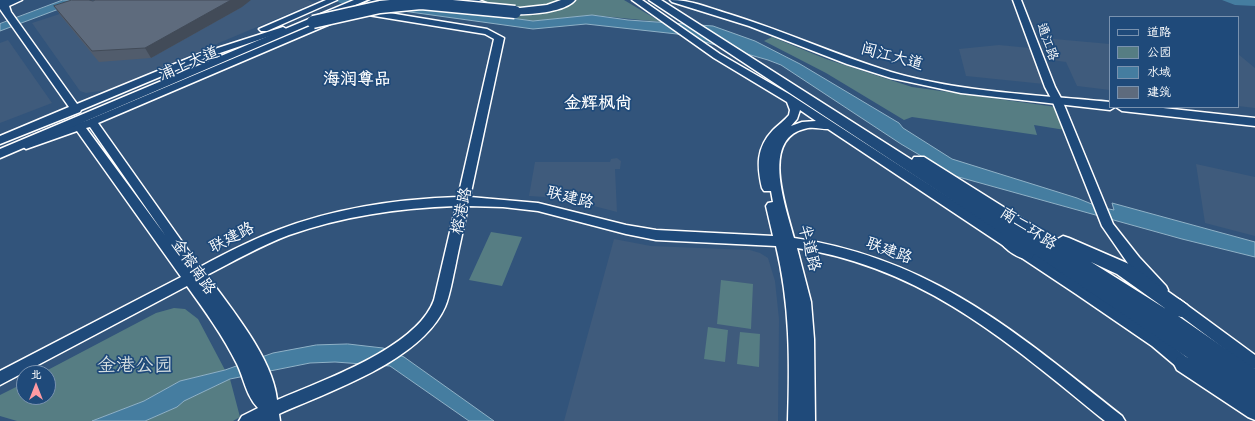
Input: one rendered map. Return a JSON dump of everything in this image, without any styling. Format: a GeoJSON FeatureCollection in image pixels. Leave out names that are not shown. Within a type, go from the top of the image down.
{"type":"FeatureCollection","features":[{"type":"Feature","properties":{"kind":"highway"},"geometry":{"type":"LineString","coordinates":[[472,0],[492,9],[515,12]]}},
{"type":"Feature","properties":{"kind":"highway"},"geometry":{"type":"LineString","coordinates":[[482,0],[496,5],[516,7],[540,5],[558,0]]}},
{"type":"Feature","properties":{"kind":"highway"},"geometry":{"type":"LineString","coordinates":[[313,22],[363,9],[391,5],[421,3],[515,12],[542,10],[570,0]]}},
{"type":"Feature","properties":{"kind":"highway","name":"南二环路"},"geometry":{"type":"LineString","coordinates":[[654,0],[810,102],[930,173],[1163,316],[1255,379]]}},
{"type":"Feature","properties":{"kind":"highway","name":"南二环路"},"geometry":{"type":"LineString","coordinates":[[669,0],[797,83],[1160,328],[1255,395]]}},
{"type":"Feature","properties":{"kind":"highway"},"geometry":{"type":"LineString","coordinates":[[930,173],[958,204],[1026,254]]}},
{"type":"Feature","properties":{"kind":"highway"},"geometry":{"type":"LineString","coordinates":[[930,173],[1056,238],[1123,269],[1181,310]]}},
{"type":"Feature","properties":{"kind":"highway"},"geometry":{"type":"LineString","coordinates":[[1183,364],[1255,411]]}},
{"type":"Feature","properties":{"kind":"main road"},"geometry":{"type":"LineString","coordinates":[[18,0],[2,3],[77,121],[194,277],[213,312],[243,361],[258,398],[270,415]]}},
{"type":"Feature","properties":{"kind":"main road","name":"浦上大道"},"geometry":{"type":"LineString","coordinates":[[3,151],[358,4],[378,0]]}},
{"type":"Feature","properties":{"kind":"main road"},"geometry":{"type":"LineString","coordinates":[[636,0],[717,56],[791,100],[1026,254],[1150,338],[1255,418]]}},
{"type":"Feature","properties":{"kind":"main road","name":"闽江大道"},"geometry":{"type":"LineString","coordinates":[[675,0],[752,24],[851,62],[891,75],[943,87],[1055,97],[1109,100]]}},
{"type":"Feature","properties":{"kind":"main road","name":"闽江大道"},"geometry":{"type":"LineString","coordinates":[[700,0],[859,62],[893,73],[929,80],[1109,106]]}},
{"type":"Feature","properties":{"kind":"main road","name":"通江路"},"geometry":{"type":"LineString","coordinates":[[1017,0],[1101,212],[1130,257],[1181,310],[1255,363]]}},
{"type":"Feature","properties":{"kind":"main road"},"geometry":{"type":"LineString","coordinates":[[77,121],[283,30],[333,2]]}},
{"type":"Feature","properties":{"kind":"main road"},"geometry":{"type":"LineString","coordinates":[[77,121],[202,56],[333,2],[358,4]]}},
{"type":"Feature","properties":{"kind":"main road"},"geometry":{"type":"LineString","coordinates":[[0,140],[77,121],[358,4]]}},
{"type":"Feature","properties":{"kind":"main road","name":"榕港路"},"geometry":{"type":"LineString","coordinates":[[246,421],[270,415],[375,363],[399,349],[418,333],[433,316],[440,302],[464,201],[499,38],[487,32],[358,4]]}},
{"type":"Feature","properties":{"kind":"main road"},"geometry":{"type":"LineString","coordinates":[[202,56],[283,30]]}},
{"type":"Feature","properties":{"kind":"main road","name":"半道路"},"geometry":{"type":"LineString","coordinates":[[791,100],[795,108],[793,119],[771,140],[766,150],[763,163],[764,171],[802,295],[805,317],[807,421]]}},
{"type":"Feature","properties":{"kind":"main road"},"geometry":{"type":"LineString","coordinates":[[1131,108],[1255,122]]}},
{"type":"Feature","properties":{"kind":"main road"},"geometry":{"type":"LineString","coordinates":[[1185,108],[1255,116]]}},
{"type":"Feature","properties":{"kind":"main road","name":"半道路"},"geometry":{"type":"LineString","coordinates":[[796,421],[796,316],[786,242],[772,163],[775,150],[783,138],[795,127],[812,124],[830,126]]}},
{"type":"Feature","properties":{"kind":"main road","name":"联建路"},"geometry":{"type":"LineString","coordinates":[[0,378],[258,243],[316,223],[394,207],[464,201],[539,208],[612,227],[655,235],[699,239],[786,242],[821,248],[874,262],[909,276],[937,290],[996,326],[1117,421]]}},
{"type":"Feature","properties":{"kind":"shaded area"},"geometry":{"type":"Polygon","coordinates":[[[93,0],[308,0],[314,3],[107,90],[86,93],[80,91],[32,23],[81,7],[93,0]]]}},
{"type":"Feature","properties":{"kind":"shaded area"},"geometry":{"type":"Polygon","coordinates":[[[1043,38],[1109,44],[1109,90],[1077,86],[1066,62],[1051,60],[1043,38]]]}},
{"type":"Feature","properties":{"kind":"shaded area"},"geometry":{"type":"Polygon","coordinates":[[[8,40],[52,103],[0,123],[0,43],[8,40]]]}},
{"type":"Feature","properties":{"kind":"shaded area"},"geometry":{"type":"Polygon","coordinates":[[[999,45],[1030,48],[1044,84],[966,76],[959,49],[999,45]]]}},
{"type":"Feature","properties":{"kind":"shaded area"},"geometry":{"type":"Polygon","coordinates":[[[1239,55],[1255,68],[1255,108],[1239,106],[1239,55]]]}},
{"type":"Feature","properties":{"kind":"shaded area"},"geometry":{"type":"Polygon","coordinates":[[[617,158],[621,161],[620,169],[615,169],[617,212],[563,198],[529,196],[535,162],[610,162],[611,159],[617,158]]]}},
{"type":"Feature","properties":{"kind":"shaded area"},"geometry":{"type":"Polygon","coordinates":[[[1196,164],[1255,177],[1255,236],[1205,223],[1196,164]]]}},
{"type":"Feature","properties":{"kind":"shaded area"},"geometry":{"type":"Polygon","coordinates":[[[614,239],[651,246],[750,250],[760,253],[768,258],[775,281],[779,319],[778,421],[564,421],[614,239]]]}},
{"type":"Feature","properties":{"kind":"green space"},"geometry":{"type":"Polygon","coordinates":[[[399,0],[624,0],[661,22],[592,15],[533,21],[396,2],[399,0]]]}},
{"type":"Feature","properties":{"kind":"green space"},"geometry":{"type":"Polygon","coordinates":[[[772,37],[826,59],[912,87],[1056,107],[1065,130],[1034,125],[1037,135],[912,117],[904,120],[826,73],[764,41],[772,37]]]}},
{"type":"Feature","properties":{"kind":"green space"},"geometry":{"type":"Polygon","coordinates":[[[491,232],[522,237],[502,286],[469,280],[491,232]]]}},
{"type":"Feature","properties":{"kind":"green space"},"geometry":{"type":"Polygon","coordinates":[[[721,280],[753,284],[751,329],[717,324],[721,280]]]}},
{"type":"Feature","properties":{"kind":"green space","name":"金港公园"},"geometry":{"type":"Polygon","coordinates":[[[174,308],[185,309],[198,319],[225,370],[180,381],[144,401],[92,421],[17,421],[0,416],[0,395],[16,387],[16,405],[56,405],[56,366],[156,313],[174,308]]]}},
{"type":"Feature","properties":{"kind":"green space"},"geometry":{"type":"Polygon","coordinates":[[[708,327],[728,330],[725,362],[704,359],[708,327]]]}},
{"type":"Feature","properties":{"kind":"green space"},"geometry":{"type":"Polygon","coordinates":[[[740,332],[760,334],[759,367],[737,364],[740,332]]]}},
{"type":"Feature","properties":{"kind":"green space","name":"金港公园"},"geometry":{"type":"Polygon","coordinates":[[[230,379],[240,417],[233,421],[145,421],[177,407],[184,401],[230,379]]]}},
{"type":"Feature","properties":{"kind":"water"},"geometry":{"type":"Polygon","coordinates":[[[63,0],[83,0],[0,31],[0,24],[63,0]]]}},
{"type":"Feature","properties":{"kind":"water"},"geometry":{"type":"Polygon","coordinates":[[[396,2],[533,21],[592,15],[628,20],[713,26],[755,41],[800,64],[899,123],[903,128],[952,159],[1077,198],[1099,207],[1114,210],[1112,203],[1255,242],[1255,257],[1182,239],[955,176],[901,144],[781,65],[768,60],[677,34],[586,24],[533,29],[381,8],[396,2]]]}},
{"type":"Feature","properties":{"kind":"water"},"geometry":{"type":"Polygon","coordinates":[[[348,344],[383,348],[404,357],[494,421],[469,421],[390,366],[335,362],[310,363],[230,379],[184,401],[177,407],[145,421],[92,421],[144,401],[180,381],[225,370],[273,353],[316,345],[348,344]]]}},
{"type":"Feature","properties":{"kind":"building"},"geometry":{"type":"Polygon","coordinates":[[[72,0],[231,0],[145,48],[92,51],[54,6],[72,0]]]}},
{"type":"Feature","properties":{"kind":"waterway"},"geometry":{"type":"LineString","coordinates":[[340,0],[382,5]]}},
{"type":"Feature","properties":{"kind":"waterway"},"geometry":{"type":"LineString","coordinates":[[1227,0],[1255,3]]}},
{"type":"Feature","properties":{"kind":"district","name":"海润尊品"},"geometry":{"type":"Point","coordinates":[357,80]}},
{"type":"Feature","properties":{"kind":"district","name":"金辉枫尚"},"geometry":{"type":"Point","coordinates":[598,104]}}]}
